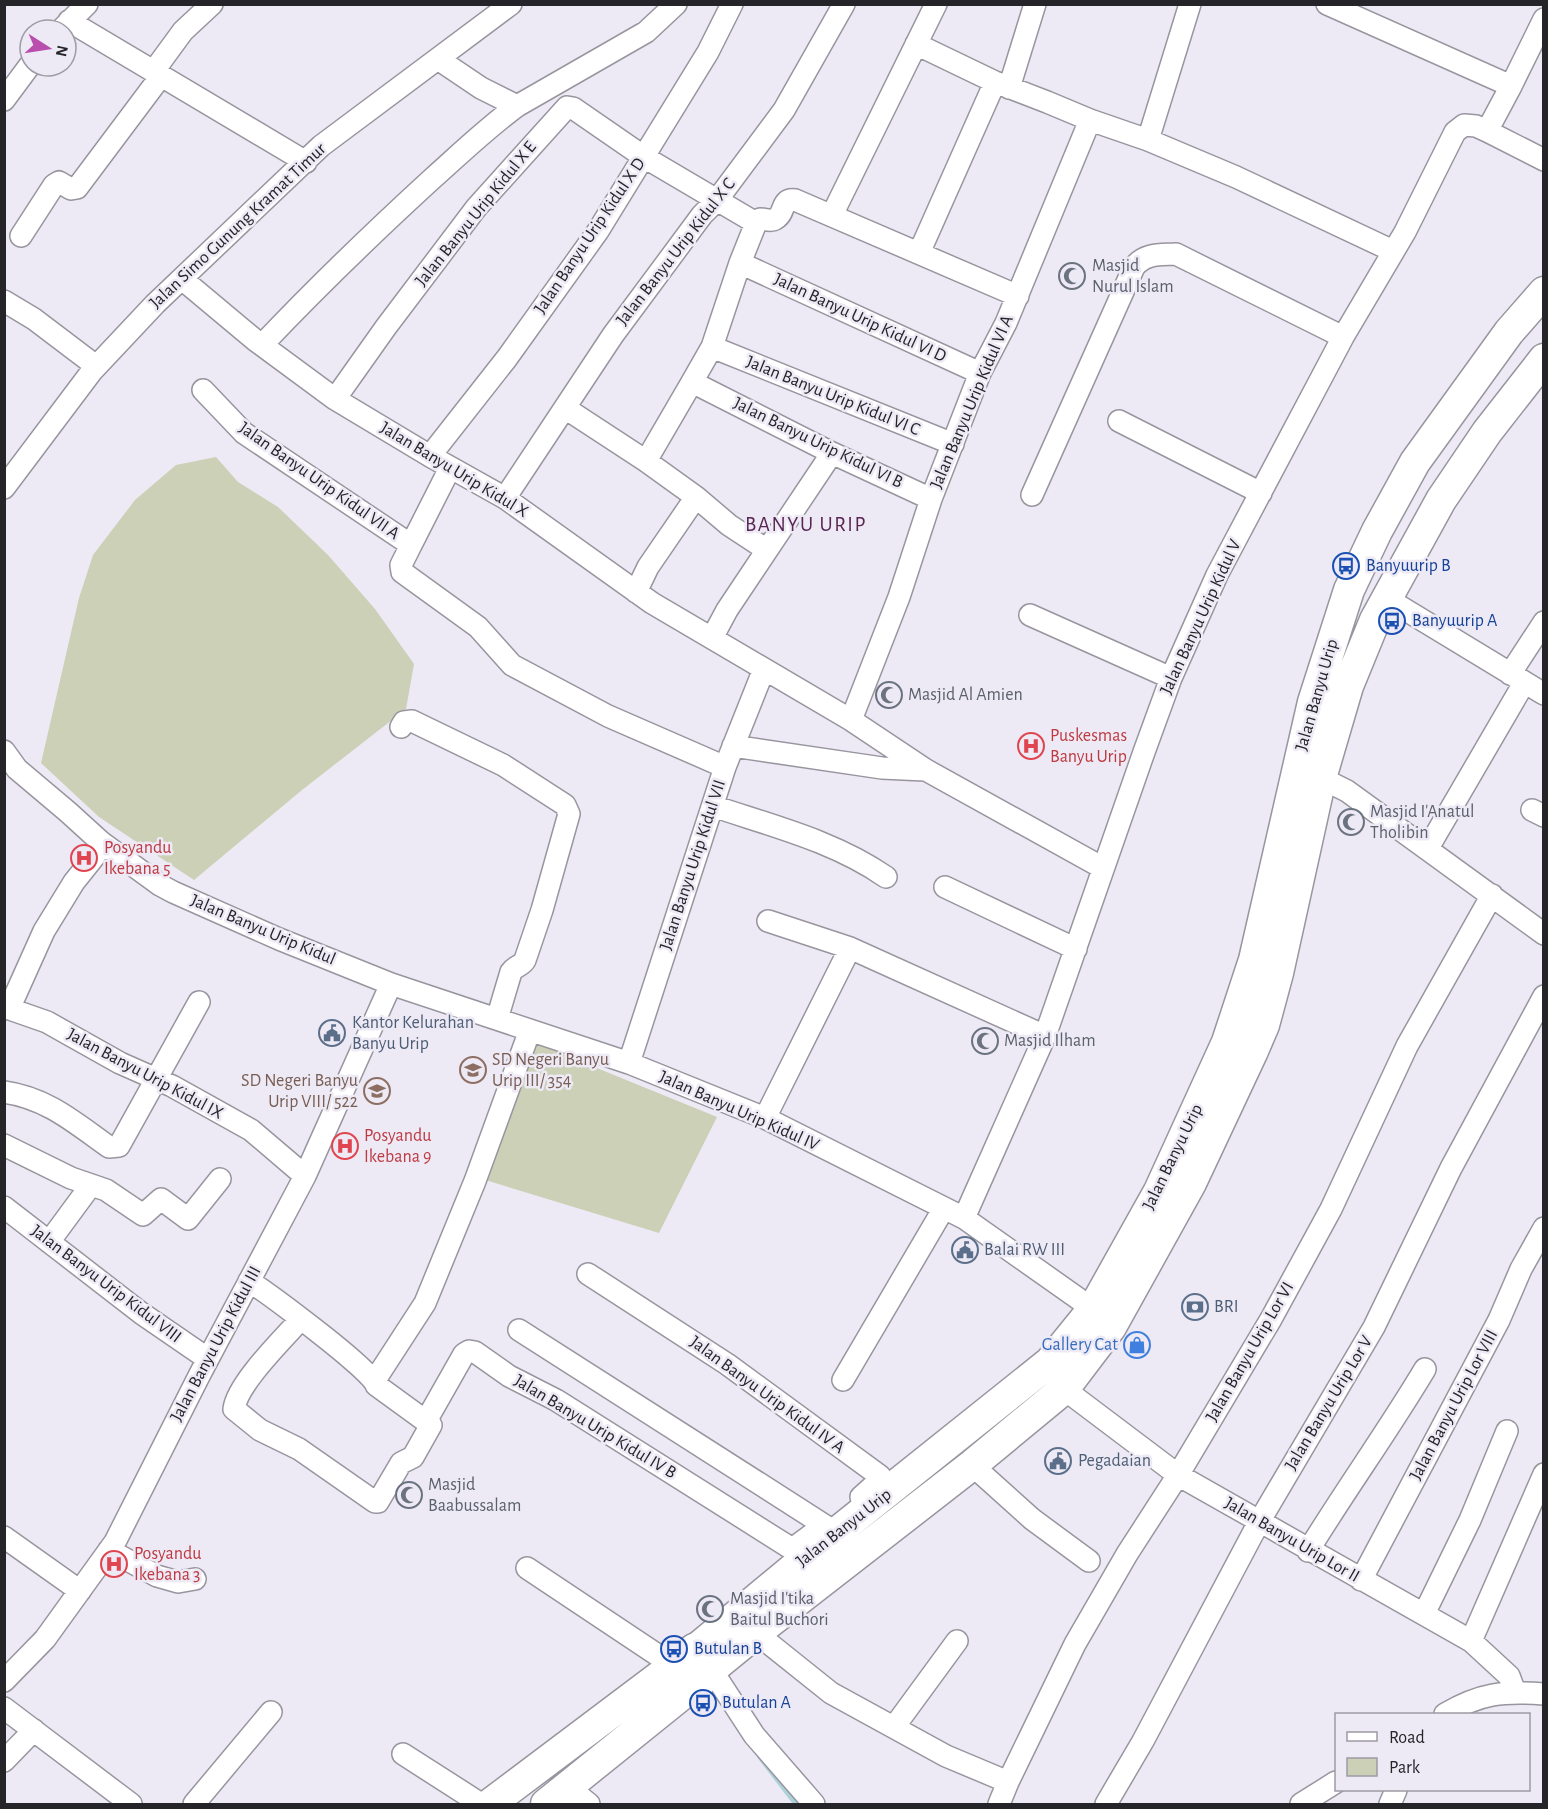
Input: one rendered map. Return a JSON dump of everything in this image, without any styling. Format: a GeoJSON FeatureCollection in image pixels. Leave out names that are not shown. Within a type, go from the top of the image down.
{"type":"FeatureCollection","features":[{"type":"Feature","properties":{"kind":"main road","name":"Jalan Banyu Urip"},"geometry":{"type":"LineString","coordinates":[[490,1804],[695,1666],[756,1633],[972,1465],[1064,1389],[1111,1327],[1191,1183],[1252,1053],[1254,960],[1312,702],[1348,590],[1415,462],[1509,332],[1544,292]]}},
{"type":"Feature","properties":{"kind":"main road","name":"Jalan Banyu Urip"},"geometry":{"type":"LineString","coordinates":[[568,1799],[830,1529],[898,1485],[1050,1362],[1093,1309],[1160,1191],[1227,1042],[1251,1019],[1278,973],[1321,778],[1348,686],[1386,598],[1441,500],[1487,432],[1544,359]]}},
{"type":"Feature","properties":{"kind":"street"},"geometry":{"type":"LineString","coordinates":[[73,18],[87,4]]}},
{"type":"Feature","properties":{"kind":"street"},"geometry":{"type":"LineString","coordinates":[[21,236],[54,185],[59,182],[71,189],[77,188],[157,74],[183,31],[212,4]]}},
{"type":"Feature","properties":{"kind":"street","name":"Jalan Simo Gunung Kramat Timur"},"geometry":{"type":"LineString","coordinates":[[4,488],[96,366],[182,279],[321,146],[511,4]]}},
{"type":"Feature","properties":{"kind":"street"},"geometry":{"type":"LineString","coordinates":[[262,345],[322,281],[478,136],[517,106],[646,32],[676,4]]}},
{"type":"Feature","properties":{"kind":"street","name":"Jalan Banyu Urip Kidul X D"},"geometry":{"type":"LineString","coordinates":[[430,456],[507,358],[598,231],[708,52],[732,4]]}},
{"type":"Feature","properties":{"kind":"street","name":"Jalan Banyu Urip Kidul X C"},"geometry":{"type":"LineString","coordinates":[[505,498],[613,334],[784,110],[844,4]]}},
{"type":"Feature","properties":{"kind":"street"},"geometry":{"type":"LineString","coordinates":[[832,215],[936,4]]}},
{"type":"Feature","properties":{"kind":"street"},"geometry":{"type":"LineString","coordinates":[[919,253],[1002,85],[1035,4]]}},
{"type":"Feature","properties":{"kind":"street"},"geometry":{"type":"LineString","coordinates":[[1148,140],[1190,4]]}},
{"type":"Feature","properties":{"kind":"street"},"geometry":{"type":"LineString","coordinates":[[1327,4],[1512,86]]}},
{"type":"Feature","properties":{"kind":"street"},"geometry":{"type":"LineString","coordinates":[[1487,131],[1512,86],[1544,19]]}},
{"type":"Feature","properties":{"kind":"street"},"geometry":{"type":"LineString","coordinates":[[78,33],[157,74],[306,162]]}},
{"type":"Feature","properties":{"kind":"street"},"geometry":{"type":"LineString","coordinates":[[916,44],[1002,85],[1148,140],[1236,177],[1393,251]]}},
{"type":"Feature","properties":{"kind":"street"},"geometry":{"type":"LineString","coordinates":[[438,59],[481,88],[517,106]]}},
{"type":"Feature","properties":{"kind":"street"},"geometry":{"type":"LineString","coordinates":[[4,100],[20,78]]}},
{"type":"Feature","properties":{"kind":"street","name":"Jalan Banyu Urip Kidul X E"},"geometry":{"type":"LineString","coordinates":[[335,399],[476,208],[567,107],[573,108],[644,157]]}},
{"type":"Feature","properties":{"kind":"street","name":"Jalan Banyu Urip Kidul VI A"},"geometry":{"type":"LineString","coordinates":[[851,720],[899,597],[931,499],[980,373],[1018,296],[1090,120]]}},
{"type":"Feature","properties":{"kind":"street","name":"Jalan Banyu Urip Kidul V"},"geometry":{"type":"LineString","coordinates":[[964,1218],[1046,1036],[1171,678],[1216,575],[1343,337],[1405,232],[1458,128],[1464,125],[1476,126],[1544,160]]}},
{"type":"Feature","properties":{"kind":"street"},"geometry":{"type":"LineString","coordinates":[[644,157],[756,224]]}},
{"type":"Feature","properties":{"kind":"street"},"geometry":{"type":"LineString","coordinates":[[646,460],[698,384],[756,224],[760,219],[772,221],[776,219],[788,199],[832,215],[1018,296]]}},
{"type":"Feature","properties":{"kind":"street"},"geometry":{"type":"LineString","coordinates":[[1032,495],[1134,267],[1140,260],[1150,256],[1176,254],[1343,337]]}},
{"type":"Feature","properties":{"kind":"street","name":"Jalan Banyu Urip Kidul VI D"},"geometry":{"type":"LineString","coordinates":[[740,263],[980,373]]}},
{"type":"Feature","properties":{"kind":"street","name":"Jalan Banyu Urip Kidul X"},"geometry":{"type":"LineString","coordinates":[[182,279],[262,345],[335,399],[505,498],[651,603],[851,720],[926,770],[1104,868]]}},
{"type":"Feature","properties":{"kind":"street"},"geometry":{"type":"LineString","coordinates":[[4,301],[34,319],[96,366]]}},
{"type":"Feature","properties":{"kind":"street","name":"Jalan Banyu Urip Kidul VI C"},"geometry":{"type":"LineString","coordinates":[[712,347],[953,444]]}},
{"type":"Feature","properties":{"kind":"street","name":"Jalan Banyu Urip Kidul VI B"},"geometry":{"type":"LineString","coordinates":[[698,384],[832,453],[931,499]]}},
{"type":"Feature","properties":{"kind":"street","name":"Jalan Banyu Urip Kidul VII A"},"geometry":{"type":"LineString","coordinates":[[203,390],[244,433],[411,545]]}},
{"type":"Feature","properties":{"kind":"street"},"geometry":{"type":"LineString","coordinates":[[565,408],[646,460],[729,525],[767,550]]}},
{"type":"Feature","properties":{"kind":"street"},"geometry":{"type":"LineString","coordinates":[[1119,421],[1261,493]]}},
{"type":"Feature","properties":{"kind":"street"},"geometry":{"type":"LineString","coordinates":[[712,638],[728,610],[832,453]]}},
{"type":"Feature","properties":{"kind":"street","name":"Jalan Banyu Urip Kidul VII A"},"geometry":{"type":"LineString","coordinates":[[450,468],[401,565],[402,572],[478,627],[512,664],[608,716],[725,767]]}},
{"type":"Feature","properties":{"kind":"street"},"geometry":{"type":"LineString","coordinates":[[636,592],[648,567],[696,497]]}},
{"type":"Feature","properties":{"kind":"street"},"geometry":{"type":"LineString","coordinates":[[1386,598],[1544,694]]}},
{"type":"Feature","properties":{"kind":"street"},"geometry":{"type":"LineString","coordinates":[[1030,615],[1171,678]]}},
{"type":"Feature","properties":{"kind":"street"},"geometry":{"type":"LineString","coordinates":[[1428,848],[1544,622]]}},
{"type":"Feature","properties":{"kind":"street","name":"Jalan Banyu Urip Kidul VII"},"geometry":{"type":"LineString","coordinates":[[629,1063],[725,767],[764,669]]}},
{"type":"Feature","properties":{"kind":"street"},"geometry":{"type":"LineString","coordinates":[[401,727],[404,722],[412,721],[503,765],[565,805],[568,814],[542,910],[524,963],[515,966],[511,972],[497,1019]]}},
{"type":"Feature","properties":{"kind":"street"},"geometry":{"type":"LineString","coordinates":[[733,746],[882,768],[926,770]]}},
{"type":"Feature","properties":{"kind":"street","name":"Jalan Banyu Urip Kidul"},"geometry":{"type":"LineString","coordinates":[[4,751],[17,769],[101,842],[160,885],[279,939],[391,984]]}},
{"type":"Feature","properties":{"kind":"street"},"geometry":{"type":"LineString","coordinates":[[1321,778],[1347,791],[1544,934]]}},
{"type":"Feature","properties":{"kind":"street"},"geometry":{"type":"LineString","coordinates":[[713,806],[819,841],[868,865],[886,877]]}},
{"type":"Feature","properties":{"kind":"street"},"geometry":{"type":"LineString","coordinates":[[7,1008],[44,931],[74,882],[94,857],[101,842]]}},
{"type":"Feature","properties":{"kind":"street"},"geometry":{"type":"LineString","coordinates":[[945,887],[1076,949]]}},
{"type":"Feature","properties":{"kind":"street","name":"Jalan Banyu Urip Lor VI"},"geometry":{"type":"LineString","coordinates":[[999,1804],[1075,1644],[1127,1554],[1272,1320],[1331,1209],[1407,1046],[1492,895]]}},
{"type":"Feature","properties":{"kind":"street"},"geometry":{"type":"LineString","coordinates":[[768,921],[850,948],[1046,1036]]}},
{"type":"Feature","properties":{"kind":"street"},"geometry":{"type":"LineString","coordinates":[[765,1118],[850,948]]}},
{"type":"Feature","properties":{"kind":"street","name":"Jalan Banyu Urip Kidul IV"},"geometry":{"type":"LineString","coordinates":[[391,984],[629,1063],[765,1118],[900,1188],[964,1218],[1093,1309]]}},
{"type":"Feature","properties":{"kind":"street","name":"Jalan Banyu Urip Kidul III"},"geometry":{"type":"LineString","coordinates":[[4,1681],[45,1639],[110,1550],[305,1176],[391,984]]}},
{"type":"Feature","properties":{"kind":"street","name":"Jalan Banyu Urip Lor V"},"geometry":{"type":"LineString","coordinates":[[1106,1804],[1143,1741],[1259,1522],[1374,1327],[1451,1168],[1544,996]]}},
{"type":"Feature","properties":{"kind":"street"},"geometry":{"type":"LineString","coordinates":[[4,1092],[20,1094],[50,1106],[109,1147],[119,1146],[199,1002]]}},
{"type":"Feature","properties":{"kind":"street","name":"Jalan Banyu Urip Kidul IX"},"geometry":{"type":"LineString","coordinates":[[7,1008],[47,1022],[120,1063],[156,1079],[251,1130],[305,1176]]}},
{"type":"Feature","properties":{"kind":"street"},"geometry":{"type":"LineString","coordinates":[[375,1380],[425,1303],[475,1181],[530,1030]]}},
{"type":"Feature","properties":{"kind":"street"},"geometry":{"type":"LineString","coordinates":[[4,1145],[71,1178],[106,1190],[142,1215],[161,1199],[188,1219],[220,1179]]}},
{"type":"Feature","properties":{"kind":"street"},"geometry":{"type":"LineString","coordinates":[[49,1242],[92,1185]]}},
{"type":"Feature","properties":{"kind":"street","name":"Jalan Banyu Urip Kidul VIII"},"geometry":{"type":"LineString","coordinates":[[4,1207],[141,1313],[208,1359]]}},
{"type":"Feature","properties":{"kind":"street"},"geometry":{"type":"LineString","coordinates":[[843,1380],[945,1208]]}},
{"type":"Feature","properties":{"kind":"street","name":"Jalan Banyu Urip Lor VIII"},"geometry":{"type":"LineString","coordinates":[[1361,1580],[1494,1330],[1521,1269],[1544,1228]]}},
{"type":"Feature","properties":{"kind":"street","name":"Jalan Banyu Urip Kidul IV A"},"geometry":{"type":"LineString","coordinates":[[588,1274],[727,1364],[880,1476],[881,1479],[830,1529],[792,1547]]}},
{"type":"Feature","properties":{"kind":"street"},"geometry":{"type":"LineString","coordinates":[[249,1281],[301,1319],[375,1380],[376,1385],[431,1425],[413,1457],[401,1463],[376,1502],[299,1449],[280,1442],[237,1414],[234,1409],[244,1386],[301,1319]]}},
{"type":"Feature","properties":{"kind":"street"},"geometry":{"type":"LineString","coordinates":[[519,1330],[830,1529]]}},
{"type":"Feature","properties":{"kind":"street","name":"Jalan Banyu Urip Kidul IV B"},"geometry":{"type":"LineString","coordinates":[[426,1421],[464,1354],[469,1351],[475,1352],[509,1376],[556,1400],[792,1547]]}},
{"type":"Feature","properties":{"kind":"street"},"geometry":{"type":"LineString","coordinates":[[1308,1551],[1425,1369]]}},
{"type":"Feature","properties":{"kind":"street","name":"Jalan Banyu Urip Lor II"},"geometry":{"type":"LineString","coordinates":[[1064,1389],[1178,1475],[1308,1551],[1471,1641],[1513,1686]]}},
{"type":"Feature","properties":{"kind":"street"},"geometry":{"type":"LineString","coordinates":[[1424,1614],[1470,1520],[1507,1431]]}},
{"type":"Feature","properties":{"kind":"street"},"geometry":{"type":"LineString","coordinates":[[972,1465],[1032,1519],[1089,1561]]}},
{"type":"Feature","properties":{"kind":"street"},"geometry":{"type":"LineString","coordinates":[[1471,1641],[1544,1474]]}},
{"type":"Feature","properties":{"kind":"street"},"geometry":{"type":"LineString","coordinates":[[4,1537],[80,1591]]}},
{"type":"Feature","properties":{"kind":"street"},"geometry":{"type":"LineString","coordinates":[[110,1550],[157,1576],[178,1582],[195,1579]]}},
{"type":"Feature","properties":{"kind":"street"},"geometry":{"type":"LineString","coordinates":[[527,1568],[695,1666],[814,1804]]}},
{"type":"Feature","properties":{"kind":"street"},"geometry":{"type":"LineString","coordinates":[[756,1633],[831,1692],[946,1756],[1008,1782]]}},
{"type":"Feature","properties":{"kind":"street"},"geometry":{"type":"LineString","coordinates":[[894,1727],[957,1641]]}},
{"type":"Feature","properties":{"kind":"street"},"geometry":{"type":"LineString","coordinates":[[1447,1713],[1466,1702],[1496,1694],[1513,1686],[1544,1694]]}},
{"type":"Feature","properties":{"kind":"street"},"geometry":{"type":"LineString","coordinates":[[4,1708],[131,1804]]}},
{"type":"Feature","properties":{"kind":"street"},"geometry":{"type":"LineString","coordinates":[[194,1804],[271,1712]]}},
{"type":"Feature","properties":{"kind":"street"},"geometry":{"type":"LineString","coordinates":[[4,1761],[34,1730]]}},
{"type":"Feature","properties":{"kind":"street"},"geometry":{"type":"LineString","coordinates":[[404,1754],[481,1804]]}},
{"type":"Feature","properties":{"kind":"street"},"geometry":{"type":"LineString","coordinates":[[1301,1804],[1335,1783]]}},
{"type":"Feature","properties":{"kind":"green space"},"geometry":{"type":"Polygon","coordinates":[[[216,457],[238,482],[278,507],[328,555],[375,609],[414,664],[406,709],[302,790],[194,880],[99,817],[41,763],[79,598],[93,555],[135,500],[176,465],[216,457]]]}},
{"type":"Feature","properties":{"kind":"green space"},"geometry":{"type":"Polygon","coordinates":[[[533,1042],[717,1117],[659,1233],[482,1179],[533,1042]]]}},
{"type":"Feature","properties":{"kind":"waterway"},"geometry":{"type":"LineString","coordinates":[[760,1757],[796,1804]]}},
{"type":"Feature","properties":{"kind":"place","name":"Masjid Nurul Islam"},"geometry":{"type":"Point","coordinates":[1072,276]}},
{"type":"Feature","properties":{"kind":"place","name":"Banyuurip B"},"geometry":{"type":"Point","coordinates":[1346,566]}},
{"type":"Feature","properties":{"kind":"place","name":"Banyuurip A"},"geometry":{"type":"Point","coordinates":[1392,621]}},
{"type":"Feature","properties":{"kind":"place","name":"Masjid Al Amien"},"geometry":{"type":"Point","coordinates":[889,695]}},
{"type":"Feature","properties":{"kind":"place","name":"Puskesmas Banyu Urip"},"geometry":{"type":"Point","coordinates":[1031,746]}},
{"type":"Feature","properties":{"kind":"place","name":"Masjid I'Anatul Tholibin"},"geometry":{"type":"Point","coordinates":[1351,822]}},
{"type":"Feature","properties":{"kind":"place","name":"Posyandu Ikebana 5"},"geometry":{"type":"Point","coordinates":[84,858]}},
{"type":"Feature","properties":{"kind":"place","name":"Kantor Kelurahan Banyu Urip"},"geometry":{"type":"Point","coordinates":[332,1033]}},
{"type":"Feature","properties":{"kind":"place","name":"Masjid Ilham"},"geometry":{"type":"Point","coordinates":[985,1041]}},
{"type":"Feature","properties":{"kind":"place","name":"SD Negeri Banyu Urip III/ 354"},"geometry":{"type":"Point","coordinates":[473,1070]}},
{"type":"Feature","properties":{"kind":"place","name":"SD Negeri Banyu Urip VIII/ 522"},"geometry":{"type":"Point","coordinates":[377,1091]}},
{"type":"Feature","properties":{"kind":"place","name":"Posyandu Ikebana 9"},"geometry":{"type":"Point","coordinates":[345,1146]}},
{"type":"Feature","properties":{"kind":"place","name":"Balai RW III"},"geometry":{"type":"Point","coordinates":[965,1250]}},
{"type":"Feature","properties":{"kind":"place","name":"BRI"},"geometry":{"type":"Point","coordinates":[1195,1307]}},
{"type":"Feature","properties":{"kind":"place","name":"Gallery Cat"},"geometry":{"type":"Point","coordinates":[1137,1345]}},
{"type":"Feature","properties":{"kind":"place","name":"Pegadaian"},"geometry":{"type":"Point","coordinates":[1058,1461]}},
{"type":"Feature","properties":{"kind":"place","name":"Masjid Baabussalam"},"geometry":{"type":"Point","coordinates":[409,1495]}},
{"type":"Feature","properties":{"kind":"place","name":"Posyandu Ikebana 3"},"geometry":{"type":"Point","coordinates":[114,1564]}},
{"type":"Feature","properties":{"kind":"place","name":"Masjid I'tika Baitul Buchori"},"geometry":{"type":"Point","coordinates":[710,1609]}},
{"type":"Feature","properties":{"kind":"place","name":"Butulan B"},"geometry":{"type":"Point","coordinates":[674,1649]}},
{"type":"Feature","properties":{"kind":"place","name":"Butulan A"},"geometry":{"type":"Point","coordinates":[703,1703]}},
{"type":"Feature","properties":{"kind":"district","name":"BANYU URIP"},"geometry":{"type":"Point","coordinates":[806,524]}}]}
